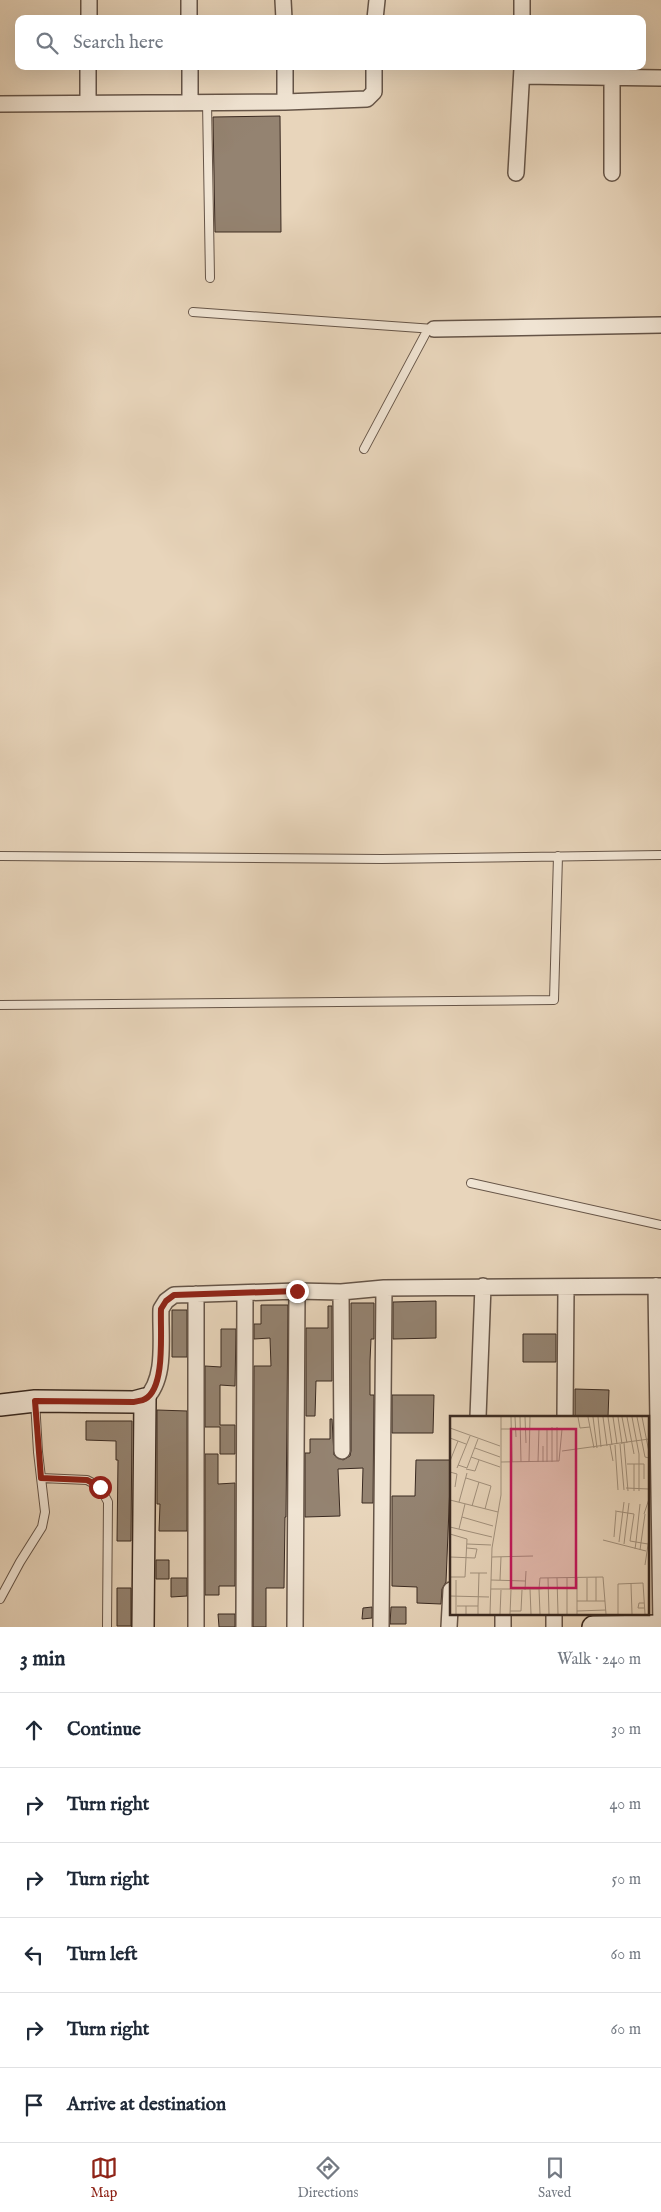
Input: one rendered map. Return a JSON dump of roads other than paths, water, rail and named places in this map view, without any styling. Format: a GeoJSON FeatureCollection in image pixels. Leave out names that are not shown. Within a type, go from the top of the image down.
{"type":"FeatureCollection","features":[{"type":"Feature","properties":{"kind":"street"},"geometry":{"type":"LineString","coordinates":[[89,0],[89,15]]}},
{"type":"Feature","properties":{"kind":"street"},"geometry":{"type":"LineString","coordinates":[[189,0],[189,15]]}},
{"type":"Feature","properties":{"kind":"street"},"geometry":{"type":"LineString","coordinates":[[284,0],[284,15]]}},
{"type":"Feature","properties":{"kind":"street"},"geometry":{"type":"LineString","coordinates":[[375,15],[377,0]]}},
{"type":"Feature","properties":{"kind":"street"},"geometry":{"type":"LineString","coordinates":[[522,0],[522,15]]}},
{"type":"Feature","properties":{"kind":"street"},"geometry":{"type":"LineString","coordinates":[[88,70],[88,103]]}},
{"type":"Feature","properties":{"kind":"street"},"geometry":{"type":"LineString","coordinates":[[190,70],[190,102]]}},
{"type":"Feature","properties":{"kind":"street"},"geometry":{"type":"LineString","coordinates":[[285,70],[285,102]]}},
{"type":"Feature","properties":{"kind":"street"},"geometry":{"type":"LineString","coordinates":[[0,104],[285,102],[367,99],[374,92],[374,70]]}},
{"type":"Feature","properties":{"kind":"street"},"geometry":{"type":"LineString","coordinates":[[516,173],[522,71],[661,78]]}},
{"type":"Feature","properties":{"kind":"street"},"geometry":{"type":"LineString","coordinates":[[612,76],[612,173]]}},
{"type":"Feature","properties":{"kind":"street"},"geometry":{"type":"LineString","coordinates":[[431,329],[661,324]]}},
{"type":"Feature","properties":{"kind":"street"},"geometry":{"type":"LineString","coordinates":[[478,1416],[483,1286]]}},
{"type":"Feature","properties":{"kind":"street"},"geometry":{"type":"LineString","coordinates":[[0,1404],[35,1401],[134,1402],[145,1399],[152,1393],[159,1375],[161,1309],[166,1301],[174,1295],[297,1291],[341,1292],[384,1288],[483,1286],[566,1288],[659,1286],[661,1626],[606,1623]]}},
{"type":"Feature","properties":{"kind":"street"},"geometry":{"type":"LineString","coordinates":[[382,1627],[384,1288]]}},
{"type":"Feature","properties":{"kind":"street"},"geometry":{"type":"LineString","coordinates":[[565,1416],[566,1288]]}},
{"type":"Feature","properties":{"kind":"street"},"geometry":{"type":"LineString","coordinates":[[295,1627],[297,1291]]}},
{"type":"Feature","properties":{"kind":"street"},"geometry":{"type":"LineString","coordinates":[[341,1292],[342,1451]]}},
{"type":"Feature","properties":{"kind":"street"},"geometry":{"type":"LineString","coordinates":[[244,1627],[246,1293]]}},
{"type":"Feature","properties":{"kind":"street"},"geometry":{"type":"LineString","coordinates":[[196,1294],[196,1627]]}},
{"type":"Feature","properties":{"kind":"street"},"geometry":{"type":"LineString","coordinates":[[143,1627],[145,1399]]}},
{"type":"Feature","properties":{"kind":"street"},"geometry":{"type":"LineString","coordinates":[[449,1627],[450,1608]]}},
{"type":"Feature","properties":{"kind":"street"},"geometry":{"type":"LineString","coordinates":[[503,1614],[503,1627]]}},
{"type":"Feature","properties":{"kind":"street"},"geometry":{"type":"LineString","coordinates":[[554,1614],[554,1627]]}},
{"type":"Feature","properties":{"kind":"lane"},"geometry":{"type":"LineString","coordinates":[[207,102],[210,278]]}},
{"type":"Feature","properties":{"kind":"lane"},"geometry":{"type":"LineString","coordinates":[[194,312],[431,329],[364,449]]}},
{"type":"Feature","properties":{"kind":"lane"},"geometry":{"type":"LineString","coordinates":[[0,856],[372,859],[661,855]]}},
{"type":"Feature","properties":{"kind":"lane"},"geometry":{"type":"LineString","coordinates":[[0,1005],[554,1000],[558,856]]}},
{"type":"Feature","properties":{"kind":"lane"},"geometry":{"type":"LineString","coordinates":[[471,1183],[661,1225]]}},
{"type":"Feature","properties":{"kind":"lane"},"geometry":{"type":"LineString","coordinates":[[0,1600],[20,1562],[42,1527],[45,1512],[35,1401]]}},
{"type":"Feature","properties":{"kind":"lane"},"geometry":{"type":"LineString","coordinates":[[41,1478],[87,1480],[100,1487],[108,1502],[107,1627]]}}]}
